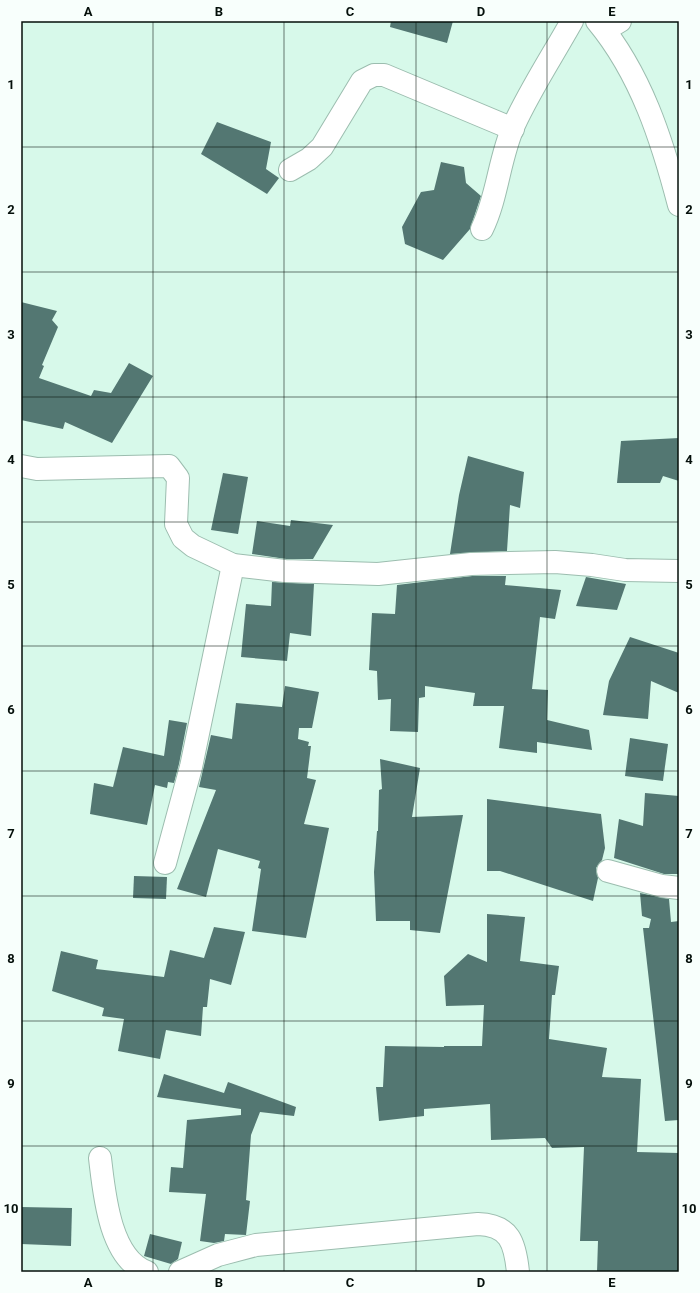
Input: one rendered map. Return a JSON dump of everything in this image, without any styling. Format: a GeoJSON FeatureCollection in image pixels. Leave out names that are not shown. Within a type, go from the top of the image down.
{"type":"FeatureCollection","features":[{"type":"Feature","properties":{"kind":"street"},"geometry":{"type":"LineString","coordinates":[[482,229],[495,196],[512,129],[572,21]]}},
{"type":"Feature","properties":{"kind":"street"},"geometry":{"type":"LineString","coordinates":[[608,24],[651,112],[679,205]]}},
{"type":"Feature","properties":{"kind":"street"},"geometry":{"type":"LineString","coordinates":[[290,170],[309,159],[322,147],[362,82],[374,75],[384,75],[512,129]]}},
{"type":"Feature","properties":{"kind":"street"},"geometry":{"type":"LineString","coordinates":[[21,466],[37,469],[170,466],[178,478],[176,524],[183,538],[193,546],[232,565],[285,571],[378,574],[472,564],[555,562],[592,565],[625,570],[679,571]]}},
{"type":"Feature","properties":{"kind":"street"},"geometry":{"type":"LineString","coordinates":[[165,863],[191,767],[232,565]]}},
{"type":"Feature","properties":{"kind":"street"},"geometry":{"type":"LineString","coordinates":[[608,871],[662,886],[679,888]]}},
{"type":"Feature","properties":{"kind":"street"},"geometry":{"type":"LineString","coordinates":[[100,1158],[106,1206],[110,1222],[128,1257],[139,1268],[147,1272]]}},
{"type":"Feature","properties":{"kind":"street"},"geometry":{"type":"LineString","coordinates":[[180,1272],[218,1255],[256,1245],[478,1224],[492,1224],[502,1229],[510,1237],[518,1272]]}},
{"type":"Feature","properties":{"kind":"building"},"geometry":{"type":"Polygon","coordinates":[[[391,21],[453,21],[447,43],[390,27],[391,21]]]}},
{"type":"Feature","properties":{"kind":"building"},"geometry":{"type":"Polygon","coordinates":[[[217,122],[271,142],[266,169],[279,178],[267,194],[201,154],[217,122]]]}},
{"type":"Feature","properties":{"kind":"building"},"geometry":{"type":"Polygon","coordinates":[[[441,162],[464,167],[466,183],[481,196],[470,229],[443,260],[405,244],[402,227],[421,192],[434,190],[441,162]]]}},
{"type":"Feature","properties":{"kind":"building"},"geometry":{"type":"Polygon","coordinates":[[[21,302],[57,311],[52,320],[58,327],[42,365],[44,366],[39,378],[91,396],[94,390],[111,393],[129,363],[153,376],[112,443],[65,422],[63,429],[21,420],[21,302]]]}},
{"type":"Feature","properties":{"kind":"building"},"geometry":{"type":"Polygon","coordinates":[[[679,438],[679,481],[663,476],[660,483],[617,483],[621,441],[679,438]]]}},
{"type":"Feature","properties":{"kind":"building"},"geometry":{"type":"Polygon","coordinates":[[[468,456],[524,472],[520,508],[510,505],[507,551],[450,554],[459,495],[468,456]]]}},
{"type":"Feature","properties":{"kind":"building"},"geometry":{"type":"Polygon","coordinates":[[[223,473],[248,477],[238,534],[211,530],[223,473]]]}},
{"type":"Feature","properties":{"kind":"building"},"geometry":{"type":"Polygon","coordinates":[[[291,520],[333,525],[313,559],[286,559],[252,554],[257,521],[290,526],[291,520]]]}},
{"type":"Feature","properties":{"kind":"building"},"geometry":{"type":"Polygon","coordinates":[[[472,576],[506,576],[505,585],[561,590],[555,619],[540,617],[532,689],[548,690],[547,720],[589,730],[592,750],[537,742],[537,753],[499,748],[504,706],[473,706],[475,693],[425,686],[425,697],[419,698],[418,732],[390,731],[391,699],[378,700],[377,671],[369,670],[372,613],[395,614],[397,585],[472,576]]]}},
{"type":"Feature","properties":{"kind":"building"},"geometry":{"type":"Polygon","coordinates":[[[586,577],[626,584],[617,610],[576,606],[586,577]]]}},
{"type":"Feature","properties":{"kind":"building"},"geometry":{"type":"Polygon","coordinates":[[[272,582],[314,584],[311,636],[290,633],[287,661],[241,657],[246,604],[271,606],[272,582]]]}},
{"type":"Feature","properties":{"kind":"building"},"geometry":{"type":"Polygon","coordinates":[[[630,637],[679,653],[679,693],[651,681],[648,719],[603,715],[609,681],[630,637]]]}},
{"type":"Feature","properties":{"kind":"building"},"geometry":{"type":"Polygon","coordinates":[[[285,686],[319,692],[312,728],[299,728],[298,739],[309,742],[308,746],[311,746],[307,778],[316,780],[304,824],[329,828],[306,938],[252,931],[261,869],[258,868],[260,861],[218,849],[206,897],[177,889],[216,790],[199,787],[211,735],[232,739],[236,703],[282,707],[285,686]]]}},
{"type":"Feature","properties":{"kind":"building"},"geometry":{"type":"Polygon","coordinates":[[[169,720],[187,723],[179,764],[174,783],[168,782],[167,788],[155,785],[147,825],[90,814],[94,783],[113,787],[123,747],[164,756],[169,720]]]}},
{"type":"Feature","properties":{"kind":"building"},"geometry":{"type":"Polygon","coordinates":[[[630,738],[668,744],[663,781],[625,776],[630,738]]]}},
{"type":"Feature","properties":{"kind":"building"},"geometry":{"type":"Polygon","coordinates":[[[380,759],[420,768],[412,817],[463,815],[440,933],[410,930],[410,921],[376,921],[374,872],[378,831],[379,790],[382,789],[380,759]]]}},
{"type":"Feature","properties":{"kind":"building"},"geometry":{"type":"Polygon","coordinates":[[[645,793],[679,796],[679,874],[664,874],[614,858],[619,819],[643,826],[645,793]]]}},
{"type":"Feature","properties":{"kind":"building"},"geometry":{"type":"Polygon","coordinates":[[[487,799],[601,814],[605,848],[602,860],[596,868],[598,878],[593,901],[500,871],[487,871],[487,799]]]}},
{"type":"Feature","properties":{"kind":"building"},"geometry":{"type":"Polygon","coordinates":[[[134,876],[167,877],[166,899],[133,898],[134,876]]]}},
{"type":"Feature","properties":{"kind":"building"},"geometry":{"type":"Polygon","coordinates":[[[640,893],[669,899],[671,922],[679,921],[679,1120],[665,1121],[643,928],[649,928],[651,919],[642,916],[640,893]]]}},
{"type":"Feature","properties":{"kind":"building"},"geometry":{"type":"Polygon","coordinates":[[[487,914],[525,917],[520,961],[559,966],[555,995],[552,995],[549,1039],[607,1048],[602,1077],[641,1079],[637,1152],[679,1153],[679,1272],[597,1272],[598,1241],[580,1241],[584,1147],[552,1148],[545,1138],[491,1140],[490,1104],[424,1109],[424,1116],[379,1121],[376,1087],[383,1087],[385,1046],[482,1046],[484,1005],[446,1006],[444,976],[468,954],[487,962],[487,914]]]}},
{"type":"Feature","properties":{"kind":"building"},"geometry":{"type":"Polygon","coordinates":[[[214,927],[245,932],[231,985],[210,979],[207,1007],[203,1007],[201,1036],[166,1030],[160,1059],[118,1051],[124,1019],[102,1016],[104,1008],[52,991],[61,951],[98,960],[96,969],[164,977],[170,950],[204,958],[214,927]]]}},
{"type":"Feature","properties":{"kind":"building"},"geometry":{"type":"Polygon","coordinates":[[[164,1074],[224,1093],[228,1082],[296,1107],[294,1116],[260,1112],[251,1135],[246,1200],[250,1201],[246,1235],[225,1234],[224,1241],[214,1243],[200,1241],[206,1194],[169,1192],[171,1167],[183,1168],[187,1120],[241,1115],[241,1109],[157,1097],[164,1074]]]}},
{"type":"Feature","properties":{"kind":"building"},"geometry":{"type":"Polygon","coordinates":[[[21,1207],[72,1208],[71,1246],[21,1244],[21,1207]]]}},
{"type":"Feature","properties":{"kind":"building"},"geometry":{"type":"Polygon","coordinates":[[[150,1234],[182,1242],[178,1259],[171,1264],[144,1256],[150,1234]]]}}]}
